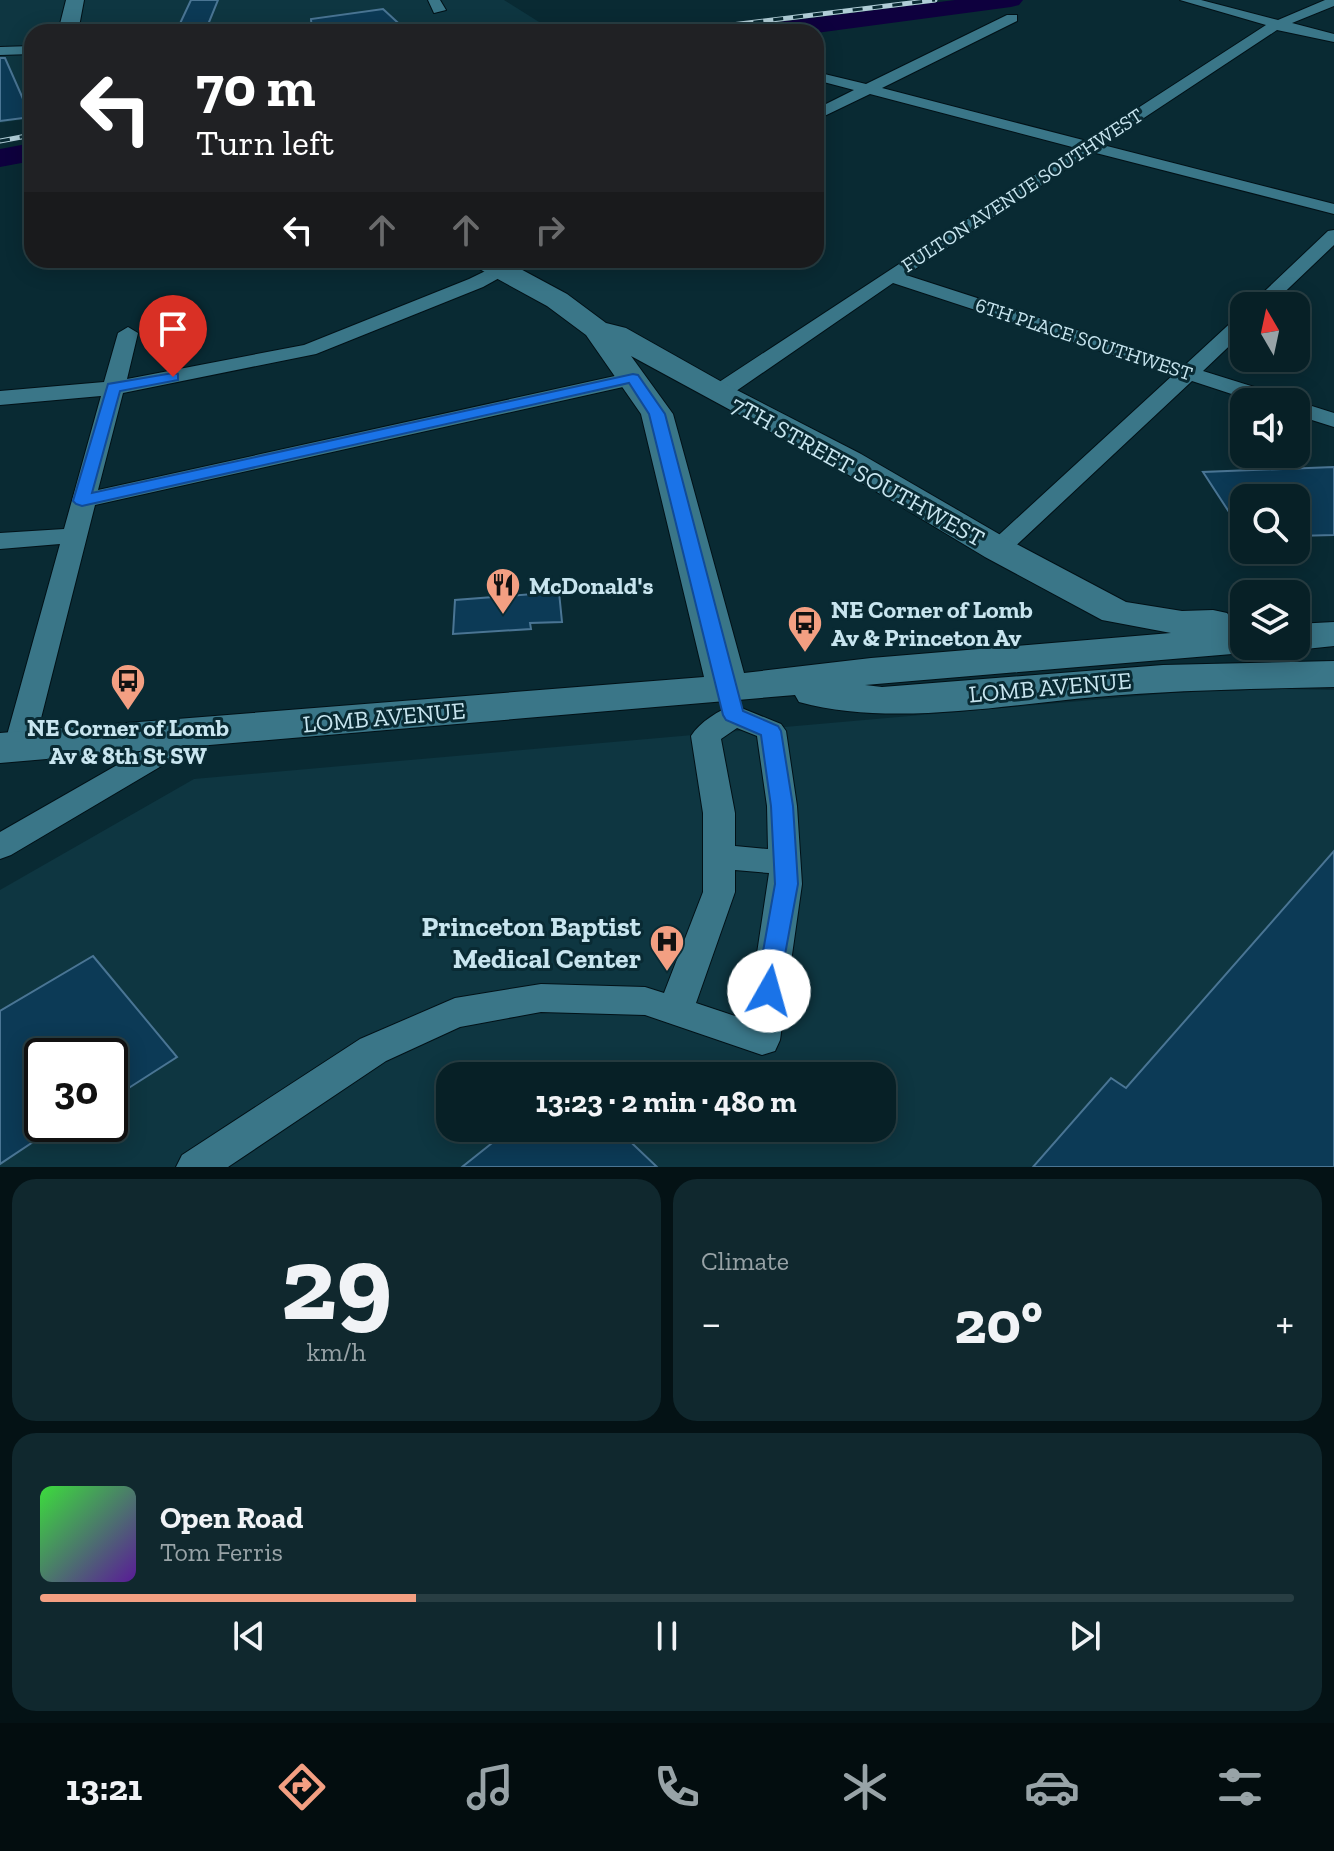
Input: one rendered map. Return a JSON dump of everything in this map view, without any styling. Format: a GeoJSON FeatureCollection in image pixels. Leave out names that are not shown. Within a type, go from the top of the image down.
{"type":"FeatureCollection","features":[{"type":"Feature","properties":{"kind":"main road"},"geometry":{"type":"LineString","coordinates":[[70,24],[75,0]]}},
{"type":"Feature","properties":{"kind":"main road"},"geometry":{"type":"LineString","coordinates":[[511,268],[596,329],[657,414],[730,702]]}},
{"type":"Feature","properties":{"kind":"main road","name":"7TH STREET SOUTHWEST"},"geometry":{"type":"LineString","coordinates":[[596,329],[615,334],[718,393],[849,461],[998,549],[1116,612],[1182,623],[1230,622]]}},
{"type":"Feature","properties":{"kind":"main road"},"geometry":{"type":"LineString","coordinates":[[1310,624],[1334,625]]}},
{"type":"Feature","properties":{"kind":"main road"},"geometry":{"type":"LineString","coordinates":[[1310,636],[1334,634]]}},
{"type":"Feature","properties":{"kind":"main road","name":"LOMB AVENUE"},"geometry":{"type":"LineString","coordinates":[[10,747],[197,732],[730,702],[768,685],[871,671],[1230,641]]}},
{"type":"Feature","properties":{"kind":"main road","name":"LOMB AVENUE"},"geometry":{"type":"LineString","coordinates":[[768,685],[882,701],[1163,678],[1334,674]]}},
{"type":"Feature","properties":{"kind":"street"},"geometry":{"type":"LineString","coordinates":[[1186,0],[1334,38]]}},
{"type":"Feature","properties":{"kind":"street","name":"FULTON AVENUE SOUTHWEST"},"geometry":{"type":"LineString","coordinates":[[718,393],[891,276],[1279,24],[1334,1]]}},
{"type":"Feature","properties":{"kind":"street"},"geometry":{"type":"LineString","coordinates":[[824,111],[1012,18]]}},
{"type":"Feature","properties":{"kind":"street"},"geometry":{"type":"LineString","coordinates":[[0,51],[24,50]]}},
{"type":"Feature","properties":{"kind":"street"},"geometry":{"type":"LineString","coordinates":[[824,78],[1334,209]]}},
{"type":"Feature","properties":{"kind":"street"},"geometry":{"type":"LineString","coordinates":[[1274,292],[1334,235]]}},
{"type":"Feature","properties":{"kind":"street"},"geometry":{"type":"LineString","coordinates":[[0,398],[114,388],[309,350],[493,268]]}},
{"type":"Feature","properties":{"kind":"street","name":"6TH PLACE SOUTHWEST"},"geometry":{"type":"LineString","coordinates":[[891,276],[1235,388]]}},
{"type":"Feature","properties":{"kind":"street"},"geometry":{"type":"LineString","coordinates":[[10,747],[73,536],[128,333]]}},
{"type":"Feature","properties":{"kind":"street"},"geometry":{"type":"LineString","coordinates":[[998,549],[1230,334]]}},
{"type":"Feature","properties":{"kind":"street"},"geometry":{"type":"LineString","coordinates":[[82,501],[633,378]]}},
{"type":"Feature","properties":{"kind":"street"},"geometry":{"type":"LineString","coordinates":[[1310,412],[1334,420]]}},
{"type":"Feature","properties":{"kind":"street"},"geometry":{"type":"LineString","coordinates":[[0,541],[73,536]]}},
{"type":"Feature","properties":{"kind":"street"},"geometry":{"type":"LineString","coordinates":[[196,1167],[373,1050],[455,1013],[541,998],[645,1001],[675,1011],[762,1040],[786,884],[782,806],[771,731],[730,702],[706,736],[713,762],[719,813],[719,892],[675,1011]]}},
{"type":"Feature","properties":{"kind":"street"},"geometry":{"type":"LineString","coordinates":[[0,847],[197,732]]}},
{"type":"Feature","properties":{"kind":"street"},"geometry":{"type":"LineString","coordinates":[[719,856],[785,863]]}},
{"type":"Feature","properties":{"kind":"shaded area"},"geometry":{"type":"Polygon","coordinates":[[[0,0],[504,0],[542,24],[24,24],[24,119],[0,123],[0,0]]]}},
{"type":"Feature","properties":{"kind":"shaded area","name":"Princeton Baptist Medical Center"},"geometry":{"type":"Polygon","coordinates":[[[1228,688],[1334,690],[1334,1167],[0,1167],[0,890],[194,779],[1228,688]]]}},
{"type":"Feature","properties":{"kind":"building"},"geometry":{"type":"Polygon","coordinates":[[[191,0],[218,0],[208,24],[180,24],[191,0]]]}},
{"type":"Feature","properties":{"kind":"building"},"geometry":{"type":"Polygon","coordinates":[[[383,9],[399,24],[311,24],[311,19],[383,9]]]}},
{"type":"Feature","properties":{"kind":"building"},"geometry":{"type":"Polygon","coordinates":[[[0,58],[5,58],[24,101],[24,118],[0,121],[0,58]]]}},
{"type":"Feature","properties":{"kind":"building"},"geometry":{"type":"Polygon","coordinates":[[[1334,467],[1334,535],[1310,536],[1310,484],[1230,484],[1230,513],[1203,472],[1310,468],[1334,467]]]}},
{"type":"Feature","properties":{"kind":"building"},"geometry":{"type":"Polygon","coordinates":[[[559,592],[562,622],[530,623],[531,629],[453,634],[455,600],[559,592]]]}},
{"type":"Feature","properties":{"kind":"building"},"geometry":{"type":"Polygon","coordinates":[[[1334,851],[1334,1167],[1033,1167],[1111,1078],[1126,1088],[1334,851]]]}},
{"type":"Feature","properties":{"kind":"building"},"geometry":{"type":"Polygon","coordinates":[[[93,956],[177,1057],[128,1088],[128,1038],[24,1038],[24,1142],[33,1142],[0,1164],[0,1011],[93,956]]]}},
{"type":"Feature","properties":{"kind":"building"},"geometry":{"type":"Polygon","coordinates":[[[493,1142],[631,1142],[657,1167],[462,1167],[493,1142]]]}},
{"type":"Feature","properties":{"kind":"waterway"},"geometry":{"type":"LineString","coordinates":[[824,24],[1011,0]]}},
{"type":"Feature","properties":{"kind":"waterway"},"geometry":{"type":"LineString","coordinates":[[0,158],[24,154]]}},
{"type":"Feature","properties":{"kind":"railway"},"geometry":{"type":"LineString","coordinates":[[739,24],[935,0]]}},
{"type":"Feature","properties":{"kind":"railway"},"geometry":{"type":"LineString","coordinates":[[0,141],[24,136]]}},
{"type":"Feature","properties":{"kind":"place","name":"McDonald's"},"geometry":{"type":"Point","coordinates":[503,616]}},
{"type":"Feature","properties":{"kind":"place","name":"NE Corner of Lomb Av & Princeton Av"},"geometry":{"type":"Point","coordinates":[805,654]}},
{"type":"Feature","properties":{"kind":"place","name":"NE Corner of Lomb Av & 8th St SW"},"geometry":{"type":"Point","coordinates":[128,712]}},
{"type":"Feature","properties":{"kind":"place","name":"Princeton Baptist Medical Center"},"geometry":{"type":"Point","coordinates":[667,973]}},
{"type":"Feature","properties":{"kind":"route"},"geometry":{"type":"LineString","coordinates":[[173,377],[114,388],[82,501],[486,413],[590,385],[633,378],[657,414],[734,715],[771,731],[782,806],[786,884],[769,991]]}}]}
